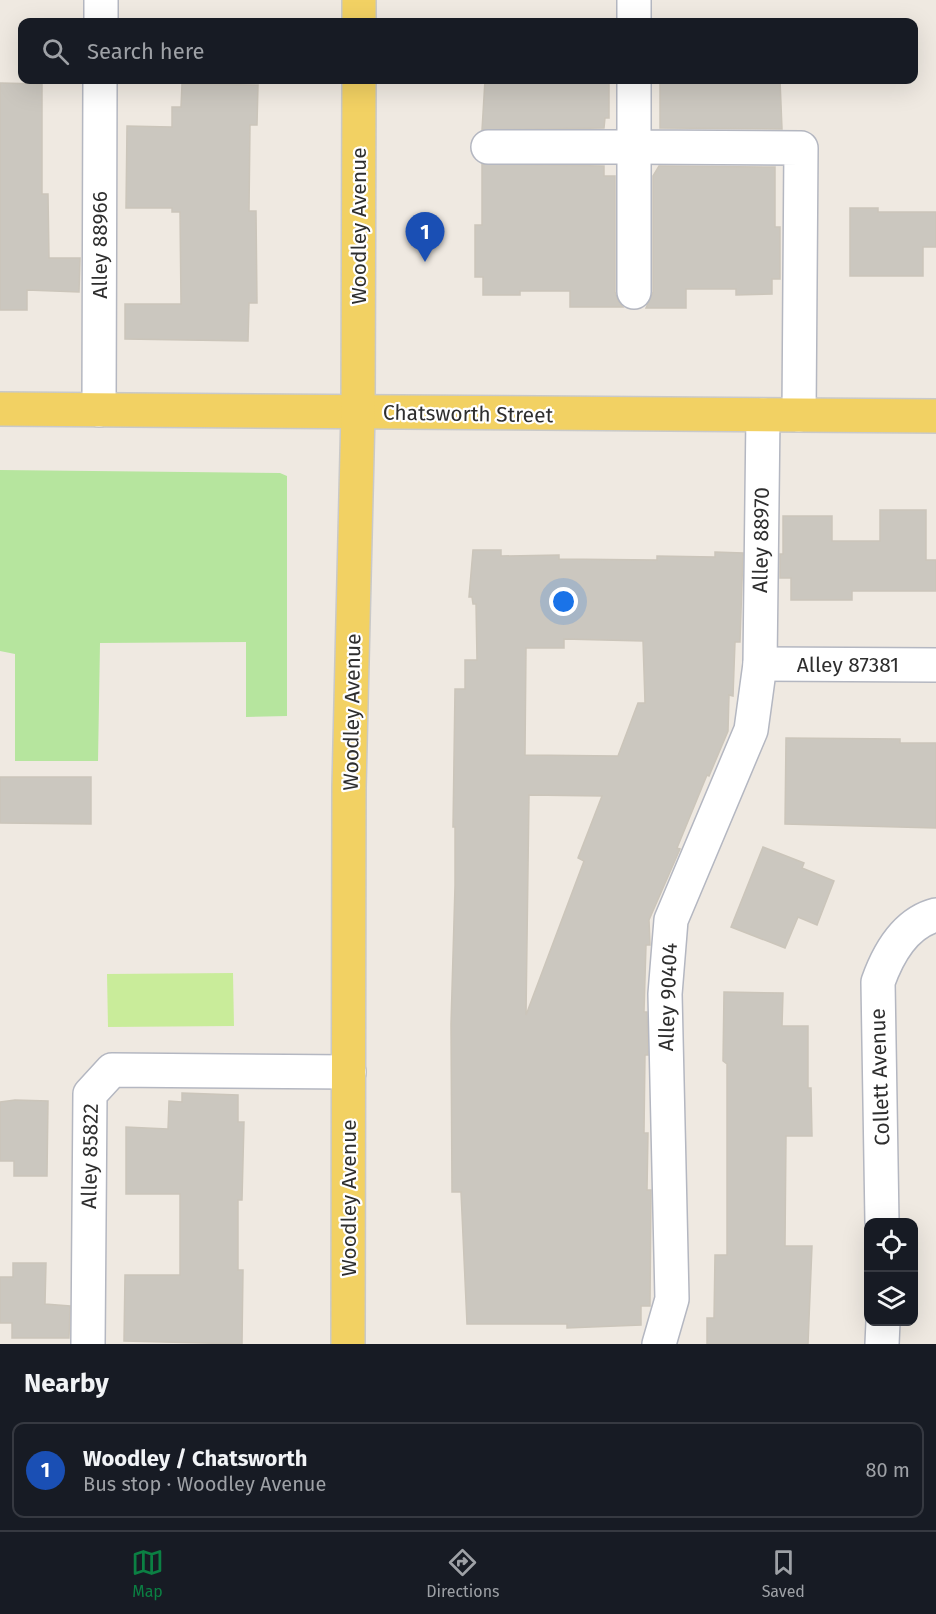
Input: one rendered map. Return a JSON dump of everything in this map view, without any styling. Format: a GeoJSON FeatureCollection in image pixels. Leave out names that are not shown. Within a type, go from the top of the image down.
{"type":"FeatureCollection","features":[{"type":"Feature","properties":{"kind":"main road"},"geometry":{"type":"LineString","coordinates":[[359,0],[359,18]]}},
{"type":"Feature","properties":{"kind":"main road","name":"Woodley Avenue"},"geometry":{"type":"LineString","coordinates":[[348,1344],[349,787],[358,412],[359,84]]}},
{"type":"Feature","properties":{"kind":"main road","name":"Chatsworth Street"},"geometry":{"type":"LineString","coordinates":[[0,409],[936,417]]}},
{"type":"Feature","properties":{"kind":"street"},"geometry":{"type":"LineString","coordinates":[[100,18],[101,0]]}},
{"type":"Feature","properties":{"kind":"street"},"geometry":{"type":"LineString","coordinates":[[634,0],[634,18]]}},
{"type":"Feature","properties":{"kind":"street","name":"Alley 88966"},"geometry":{"type":"LineString","coordinates":[[99,410],[100,84]]}},
{"type":"Feature","properties":{"kind":"street"},"geometry":{"type":"LineString","coordinates":[[634,84],[634,292]]}},
{"type":"Feature","properties":{"kind":"street"},"geometry":{"type":"LineString","coordinates":[[488,147],[801,148],[799,415]]}},
{"type":"Feature","properties":{"kind":"street","name":"Alley 88970"},"geometry":{"type":"LineString","coordinates":[[760,664],[763,415]]}},
{"type":"Feature","properties":{"kind":"street","name":"Alley 87381"},"geometry":{"type":"LineString","coordinates":[[760,664],[936,665]]}},
{"type":"Feature","properties":{"kind":"street","name":"Alley 90404"},"geometry":{"type":"LineString","coordinates":[[659,1344],[672,1299],[665,994],[671,920],[751,730],[760,664]]}},
{"type":"Feature","properties":{"kind":"street","name":"Collett Avenue"},"geometry":{"type":"LineString","coordinates":[[882,1218],[878,982],[888,958],[901,938],[926,917],[936,915]]}},
{"type":"Feature","properties":{"kind":"street","name":"Alley 85822"},"geometry":{"type":"LineString","coordinates":[[88,1344],[90,1094],[112,1070],[349,1072]]}},
{"type":"Feature","properties":{"kind":"street"},"geometry":{"type":"LineString","coordinates":[[882,1344],[883,1326]]}},
{"type":"Feature","properties":{"kind":"green space"},"geometry":{"type":"Polygon","coordinates":[[[0,470],[280,473],[287,476],[287,716],[246,717],[246,642],[100,643],[98,761],[15,761],[15,654],[0,651],[0,470]]]}},
{"type":"Feature","properties":{"kind":"green space"},"geometry":{"type":"Polygon","coordinates":[[[233,973],[234,1026],[108,1027],[107,974],[233,973]]]}},
{"type":"Feature","properties":{"kind":"building"},"geometry":{"type":"Polygon","coordinates":[[[0,83],[42,84],[42,194],[48,194],[49,258],[80,258],[79,292],[27,290],[27,310],[0,310],[0,83]]]}},
{"type":"Feature","properties":{"kind":"building"},"geometry":{"type":"Polygon","coordinates":[[[182,84],[258,85],[257,125],[250,125],[249,211],[256,211],[257,303],[249,303],[248,341],[125,339],[125,304],[181,304],[180,212],[172,212],[172,208],[126,208],[127,126],[172,127],[172,107],[181,107],[182,84]]]}},
{"type":"Feature","properties":{"kind":"building"},"geometry":{"type":"Polygon","coordinates":[[[485,84],[609,84],[609,118],[605,118],[604,128],[482,130],[485,84]]]}},
{"type":"Feature","properties":{"kind":"building"},"geometry":{"type":"Polygon","coordinates":[[[660,84],[780,84],[782,129],[660,128],[660,84]]]}},
{"type":"Feature","properties":{"kind":"building"},"geometry":{"type":"Polygon","coordinates":[[[482,164],[604,166],[604,176],[615,176],[615,292],[623,307],[570,307],[570,291],[520,291],[520,295],[483,295],[483,277],[475,277],[475,225],[482,225],[482,164]]]}},
{"type":"Feature","properties":{"kind":"building"},"geometry":{"type":"Polygon","coordinates":[[[659,166],[775,167],[775,227],[780,227],[780,279],[772,279],[772,294],[736,295],[736,289],[686,289],[686,308],[646,308],[653,292],[653,176],[659,166]]]}},
{"type":"Feature","properties":{"kind":"building"},"geometry":{"type":"Polygon","coordinates":[[[850,208],[878,208],[878,212],[936,212],[936,247],[923,247],[923,276],[850,276],[850,208]]]}},
{"type":"Feature","properties":{"kind":"building"},"geometry":{"type":"Polygon","coordinates":[[[880,510],[926,510],[926,560],[936,560],[936,591],[852,591],[852,600],[791,600],[791,578],[780,578],[780,554],[783,554],[783,516],[832,516],[832,541],[880,541],[880,510]]]}},
{"type":"Feature","properties":{"kind":"building"},"geometry":{"type":"Polygon","coordinates":[[[473,550],[501,550],[501,556],[559,555],[559,559],[657,560],[657,556],[715,557],[715,552],[743,553],[740,642],[735,642],[733,696],[729,695],[728,731],[709,776],[707,775],[677,848],[680,849],[649,920],[650,945],[646,945],[644,1012],[647,1012],[648,1055],[645,1055],[644,1133],[648,1133],[647,1190],[651,1190],[650,1306],[641,1306],[641,1325],[567,1328],[567,1324],[467,1324],[461,1192],[452,1192],[451,1024],[455,886],[455,827],[453,827],[455,689],[465,689],[465,660],[477,660],[476,604],[473,604],[472,597],[469,597],[473,550]],[[564,639],[564,648],[526,648],[525,755],[618,756],[638,703],[645,703],[643,641],[564,639]],[[529,795],[526,1015],[584,861],[578,858],[602,796],[529,795]]]}},
{"type":"Feature","properties":{"kind":"building"},"geometry":{"type":"Polygon","coordinates":[[[786,738],[900,739],[900,743],[936,743],[936,828],[785,824],[786,738]]]}},
{"type":"Feature","properties":{"kind":"building"},"geometry":{"type":"Polygon","coordinates":[[[0,777],[91,777],[91,824],[0,823],[0,777]]]}},
{"type":"Feature","properties":{"kind":"building"},"geometry":{"type":"Polygon","coordinates":[[[763,847],[804,863],[802,868],[834,881],[817,925],[798,917],[785,948],[731,927],[763,847]]]}},
{"type":"Feature","properties":{"kind":"building"},"geometry":{"type":"Polygon","coordinates":[[[724,992],[783,993],[782,1026],[808,1026],[808,1088],[811,1088],[812,1136],[786,1136],[785,1246],[812,1246],[808,1344],[707,1344],[707,1318],[714,1318],[715,1255],[727,1255],[727,1064],[723,1061],[724,992]]]}},
{"type":"Feature","properties":{"kind":"building"},"geometry":{"type":"Polygon","coordinates":[[[182,1093],[238,1095],[238,1122],[244,1122],[242,1200],[238,1200],[238,1270],[243,1270],[242,1344],[124,1341],[125,1275],[180,1275],[180,1194],[126,1194],[126,1127],[168,1129],[169,1101],[182,1102],[182,1093]]]}},
{"type":"Feature","properties":{"kind":"building"},"geometry":{"type":"Polygon","coordinates":[[[48,1101],[47,1176],[14,1176],[14,1161],[0,1161],[0,1102],[48,1101]]]}},
{"type":"Feature","properties":{"kind":"building"},"geometry":{"type":"Polygon","coordinates":[[[13,1263],[46,1263],[45,1304],[70,1306],[69,1338],[12,1338],[12,1323],[0,1323],[0,1277],[13,1277],[13,1263]]]}},
{"type":"Feature","properties":{"kind":"place","name":"Woodley / Chatsworth"},"geometry":{"type":"Point","coordinates":[425,262]}}]}
